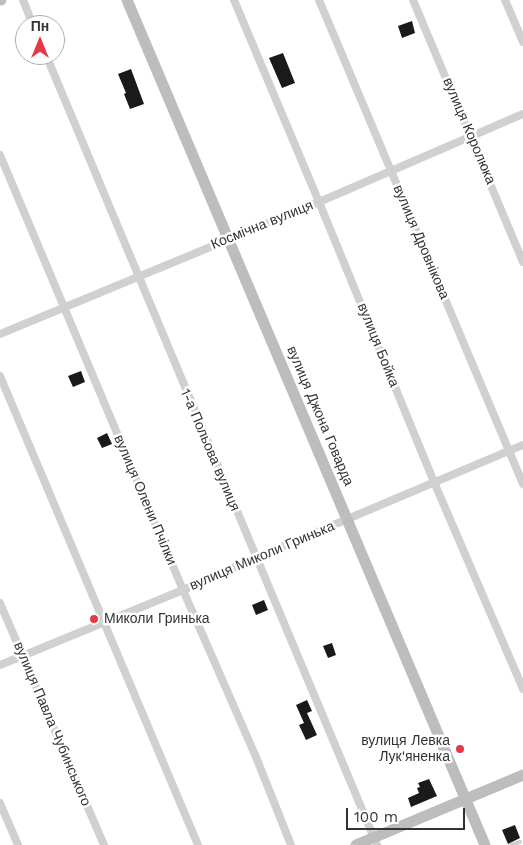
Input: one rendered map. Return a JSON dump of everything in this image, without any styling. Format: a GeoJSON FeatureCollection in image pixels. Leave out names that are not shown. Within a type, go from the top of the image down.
{"type":"FeatureCollection","features":[{"type":"Feature","properties":{"kind":"street"},"geometry":{"type":"LineString","coordinates":[[23,0],[29,15]]}},
{"type":"Feature","properties":{"kind":"street","name":"вулиця Джона Говарда"},"geometry":{"type":"LineString","coordinates":[[127,0],[485,845]]}},
{"type":"Feature","properties":{"kind":"street","name":"вулиця Бойка"},"geometry":{"type":"LineString","coordinates":[[234,0],[434,482],[523,690]]}},
{"type":"Feature","properties":{"kind":"street","name":"вулиця Дровнікова"},"geometry":{"type":"LineString","coordinates":[[319,0],[523,484]]}},
{"type":"Feature","properties":{"kind":"street","name":"вулиця Королюка"},"geometry":{"type":"LineString","coordinates":[[413,0],[523,262]]}},
{"type":"Feature","properties":{"kind":"street"},"geometry":{"type":"LineString","coordinates":[[505,0],[523,42]]}},
{"type":"Feature","properties":{"kind":"street","name":"1-а Польова вулиця"},"geometry":{"type":"LineString","coordinates":[[50,65],[375,841]]}},
{"type":"Feature","properties":{"kind":"street","name":"Космічна вулиця"},"geometry":{"type":"LineString","coordinates":[[0,334],[319,202],[523,114]]}},
{"type":"Feature","properties":{"kind":"street","name":"вулиця Олени Пчілки"},"geometry":{"type":"LineString","coordinates":[[0,154],[183,590],[256,757],[291,845]]}},
{"type":"Feature","properties":{"kind":"street"},"geometry":{"type":"LineString","coordinates":[[0,376],[198,845]]}},
{"type":"Feature","properties":{"kind":"street","name":"вулиця Миколи Гринька"},"geometry":{"type":"LineString","coordinates":[[0,664],[183,590],[523,445]]}},
{"type":"Feature","properties":{"kind":"street","name":"вулиця Павла Чубинського"},"geometry":{"type":"LineString","coordinates":[[0,603],[104,845]]}},
{"type":"Feature","properties":{"kind":"street"},"geometry":{"type":"LineString","coordinates":[[356,845],[375,841],[523,775]]}},
{"type":"Feature","properties":{"kind":"street"},"geometry":{"type":"LineString","coordinates":[[0,803],[18,845]]}},
{"type":"Feature","properties":{"kind":"lane"},"geometry":{"type":"LineString","coordinates":[[511,845],[520,842]]}},
{"type":"Feature","properties":{"kind":"building"},"geometry":{"type":"Polygon","coordinates":[[[412,21],[415,33],[402,38],[398,26],[412,21]]]}},
{"type":"Feature","properties":{"kind":"building"},"geometry":{"type":"Polygon","coordinates":[[[283,53],[295,83],[282,88],[269,58],[283,53]]]}},
{"type":"Feature","properties":{"kind":"building"},"geometry":{"type":"Polygon","coordinates":[[[131,69],[144,104],[130,109],[118,74],[131,69]]]}},
{"type":"Feature","properties":{"kind":"building"},"geometry":{"type":"Polygon","coordinates":[[[81,371],[85,382],[73,387],[68,376],[81,371]]]}},
{"type":"Feature","properties":{"kind":"building"},"geometry":{"type":"Polygon","coordinates":[[[107,433],[112,444],[102,448],[97,438],[107,433]]]}},
{"type":"Feature","properties":{"kind":"building"},"geometry":{"type":"Polygon","coordinates":[[[264,600],[268,610],[256,615],[252,605],[264,600]]]}},
{"type":"Feature","properties":{"kind":"building"},"geometry":{"type":"Polygon","coordinates":[[[332,643],[336,655],[328,658],[323,646],[332,643]]]}},
{"type":"Feature","properties":{"kind":"building"},"geometry":{"type":"Polygon","coordinates":[[[307,700],[312,711],[307,713],[317,735],[306,740],[299,725],[304,723],[296,705],[307,700]]]}},
{"type":"Feature","properties":{"kind":"building"},"geometry":{"type":"Polygon","coordinates":[[[429,779],[437,796],[411,807],[408,798],[419,793],[417,788],[420,787],[418,783],[429,779]]]}},
{"type":"Feature","properties":{"kind":"building"},"geometry":{"type":"Polygon","coordinates":[[[515,825],[520,838],[508,844],[502,830],[515,825]]]}},
{"type":"Feature","properties":{"kind":"place","name":"Миколи Гринька"},"geometry":{"type":"Point","coordinates":[94,619]}},
{"type":"Feature","properties":{"kind":"place","name":"вулиця Левка Лук'яненка"},"geometry":{"type":"Point","coordinates":[460,749]}}]}
